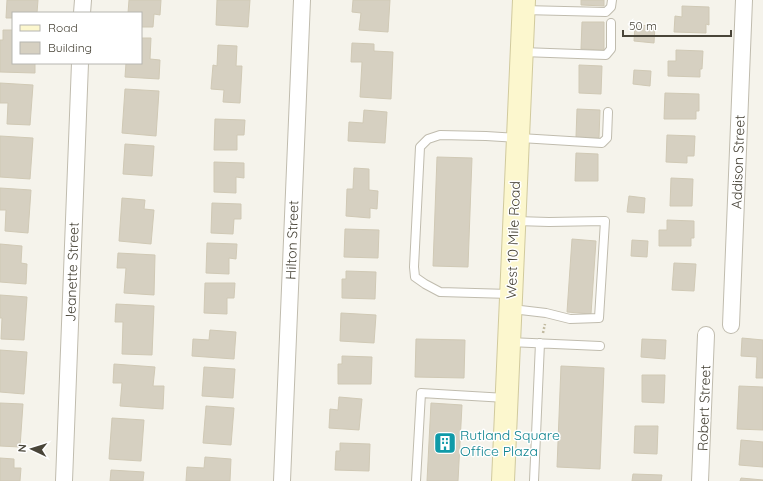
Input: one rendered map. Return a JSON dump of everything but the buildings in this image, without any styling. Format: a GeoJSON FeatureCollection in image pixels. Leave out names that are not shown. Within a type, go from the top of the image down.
{"type":"FeatureCollection","features":[{"type":"Feature","properties":{"kind":"main road","name":"West 10 Mile Road"},"geometry":{"type":"LineString","coordinates":[[503,481],[523,5]]}},
{"type":"Feature","properties":{"kind":"street"},"geometry":{"type":"LineString","coordinates":[[82,12],[83,0]]}},
{"type":"Feature","properties":{"kind":"street","name":"Hilton Street"},"geometry":{"type":"LineString","coordinates":[[282,481],[302,0]]}},
{"type":"Feature","properties":{"kind":"street","name":"Addison Street"},"geometry":{"type":"LineString","coordinates":[[731,325],[744,0]]}},
{"type":"Feature","properties":{"kind":"street","name":"Jeanette Street"},"geometry":{"type":"LineString","coordinates":[[64,481],[80,64]]}},
{"type":"Feature","properties":{"kind":"street","name":"Robert Street"},"geometry":{"type":"LineString","coordinates":[[700,481],[706,335]]}},
{"type":"Feature","properties":{"kind":"lane"},"geometry":{"type":"LineString","coordinates":[[523,5],[606,12],[611,7],[612,0]]}},
{"type":"Feature","properties":{"kind":"lane"},"geometry":{"type":"LineString","coordinates":[[521,52],[606,55],[611,49],[611,23]]}},
{"type":"Feature","properties":{"kind":"lane"},"geometry":{"type":"LineString","coordinates":[[513,221],[605,221],[599,318],[570,319],[510,302],[440,292],[415,277],[414,268],[420,147],[428,139],[440,135],[602,143],[607,138],[608,112]]}},
{"type":"Feature","properties":{"kind":"lane"},"geometry":{"type":"LineString","coordinates":[[508,342],[600,346]]}},
{"type":"Feature","properties":{"kind":"lane"},"geometry":{"type":"LineString","coordinates":[[534,481],[540,343]]}},
{"type":"Feature","properties":{"kind":"lane"},"geometry":{"type":"LineString","coordinates":[[416,481],[421,393],[506,398]]}},
{"type":"Feature","properties":{"kind":"place","name":"Rutland Square Office Plaza"},"geometry":{"type":"Point","coordinates":[445,443]}}]}
